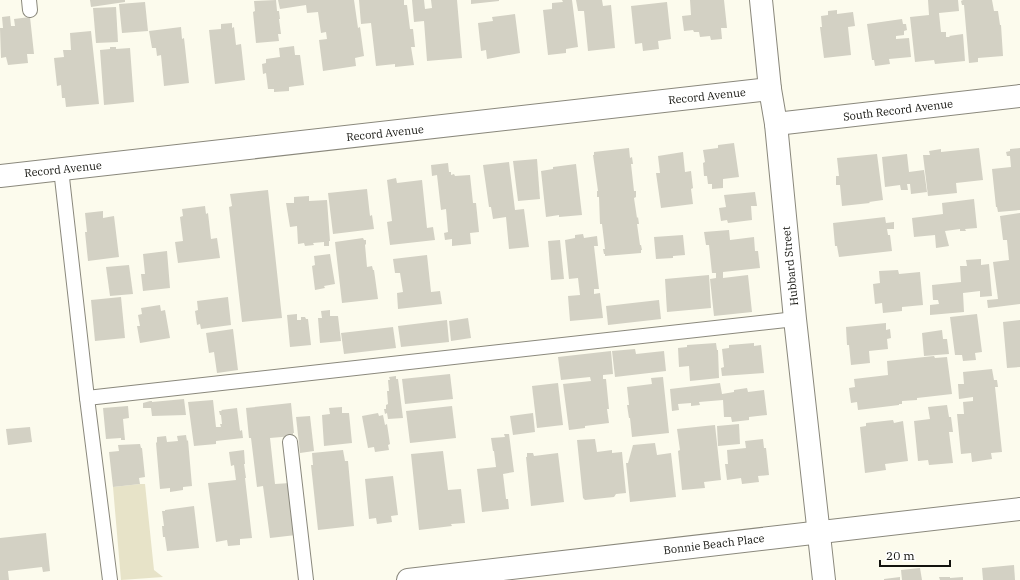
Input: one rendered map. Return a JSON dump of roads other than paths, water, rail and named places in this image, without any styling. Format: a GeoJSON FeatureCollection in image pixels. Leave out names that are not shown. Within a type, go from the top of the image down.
{"type":"FeatureCollection","features":[{"type":"Feature","properties":{"kind":"street","name":"Hubbard Street"},"geometry":{"type":"LineString","coordinates":[[761,0],[770,89],[776,124],[795,319],[824,580]]}},
{"type":"Feature","properties":{"kind":"street","name":"Record Avenue"},"geometry":{"type":"LineString","coordinates":[[0,176],[770,89]]}},
{"type":"Feature","properties":{"kind":"street","name":"South Record Avenue"},"geometry":{"type":"LineString","coordinates":[[776,124],[1020,96]]}},
{"type":"Feature","properties":{"kind":"street","name":"Bonnie Beach Place"},"geometry":{"type":"LineString","coordinates":[[408,580],[1020,509]]}},
{"type":"Feature","properties":{"kind":"lane"},"geometry":{"type":"LineString","coordinates":[[61,169],[87,398],[110,580]]}},
{"type":"Feature","properties":{"kind":"lane"},"geometry":{"type":"LineString","coordinates":[[87,398],[795,319]]}},
{"type":"Feature","properties":{"kind":"lane"},"geometry":{"type":"LineString","coordinates":[[290,442],[306,580]]}}]}
